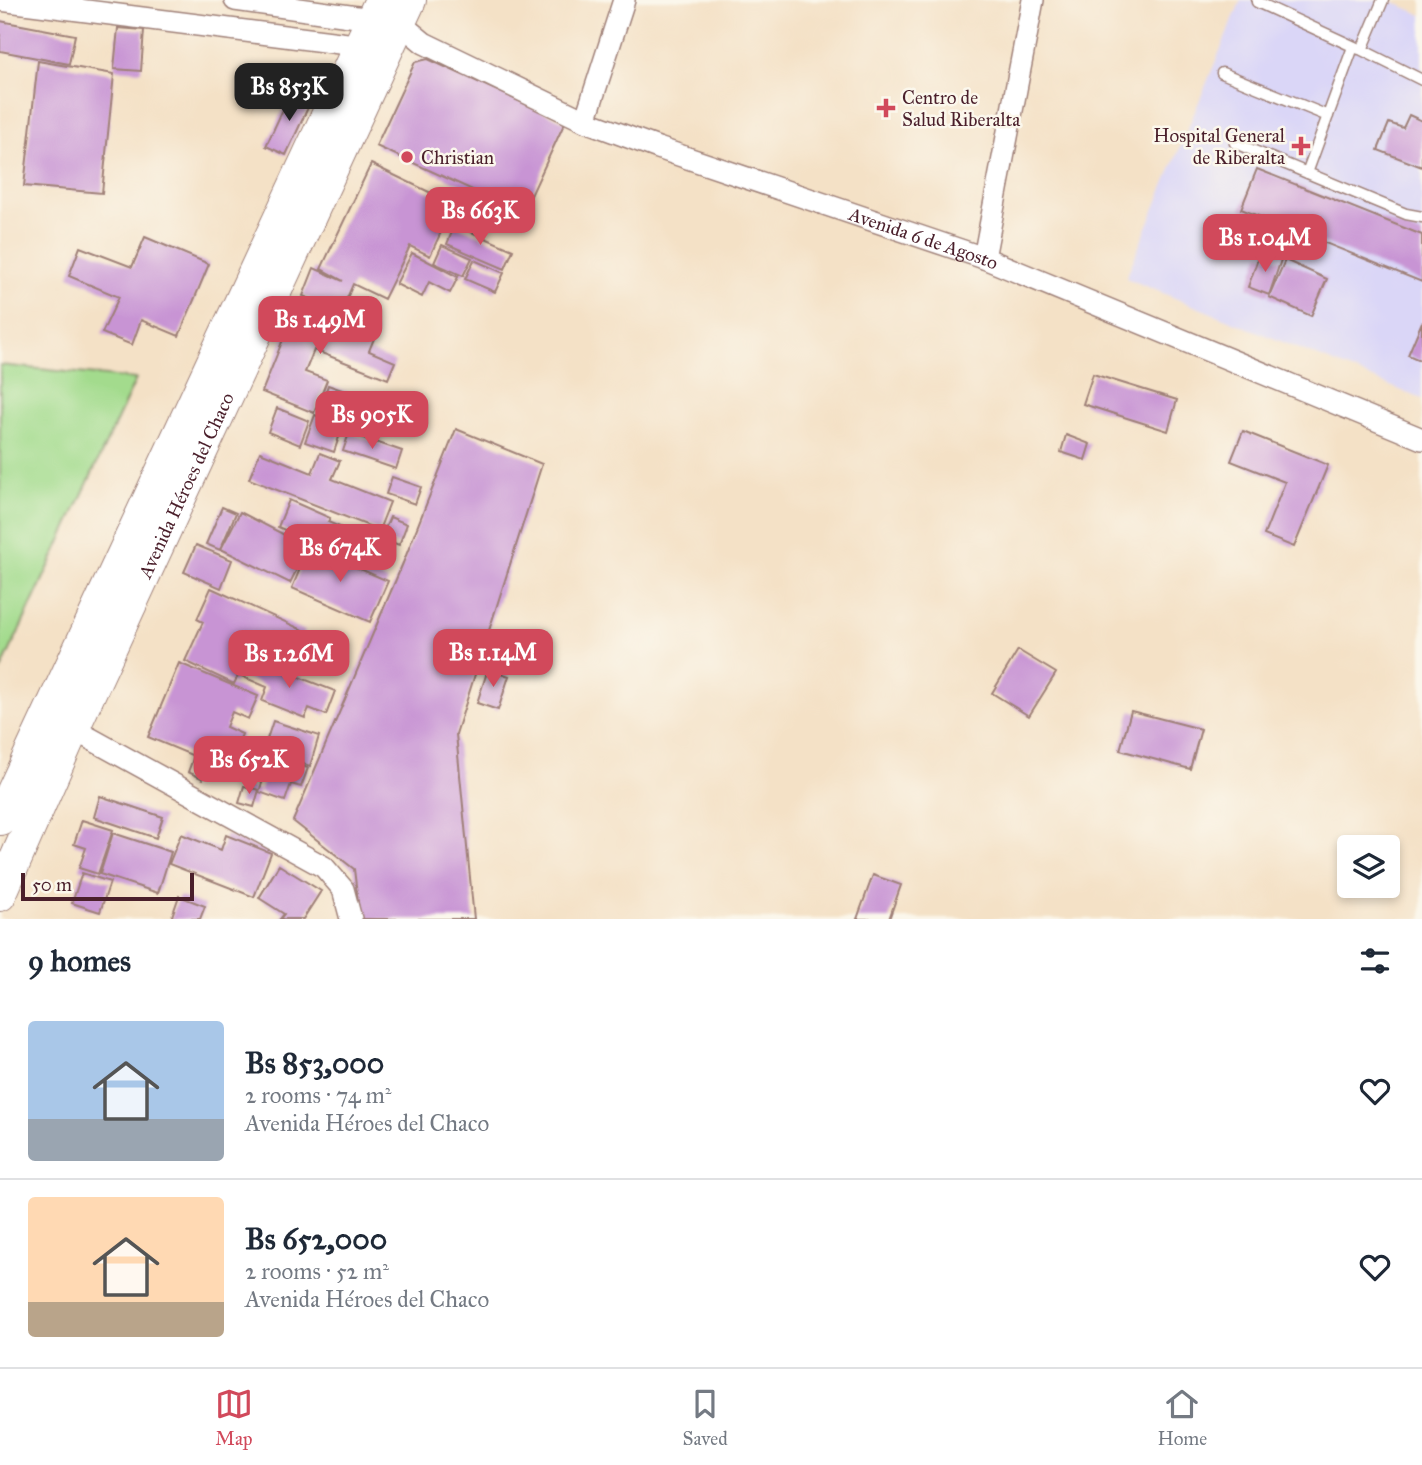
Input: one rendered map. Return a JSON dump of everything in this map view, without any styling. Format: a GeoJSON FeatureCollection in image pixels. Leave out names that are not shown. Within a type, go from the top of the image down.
{"type":"FeatureCollection","features":[{"type":"Feature","properties":{"kind":"main road","name":"Avenida Héroes del Chaco"},"geometry":{"type":"LineString","coordinates":[[0,895],[385,23]]}},
{"type":"Feature","properties":{"kind":"main road","name":"Avenida Héroes del Chaco"},"geometry":{"type":"LineString","coordinates":[[0,819],[385,23]]}},
{"type":"Feature","properties":{"kind":"street"},"geometry":{"type":"LineString","coordinates":[[0,0],[385,23]]}},
{"type":"Feature","properties":{"kind":"street"},"geometry":{"type":"LineString","coordinates":[[235,0],[385,23],[424,43]]}},
{"type":"Feature","properties":{"kind":"street"},"geometry":{"type":"LineString","coordinates":[[585,121],[624,0]]}},
{"type":"Feature","properties":{"kind":"street"},"geometry":{"type":"LineString","coordinates":[[984,258],[1033,0]]}},
{"type":"Feature","properties":{"kind":"street","name":"Avenida 6 de Agosto"},"geometry":{"type":"LineString","coordinates":[[385,23],[585,121],[984,258],[1422,439]]}},
{"type":"Feature","properties":{"kind":"street"},"geometry":{"type":"LineString","coordinates":[[73,729],[324,867],[343,889],[351,919]]}},
{"type":"Feature","properties":{"kind":"lane"},"geometry":{"type":"LineString","coordinates":[[1307,173],[1357,49],[1383,0]]}},
{"type":"Feature","properties":{"kind":"lane"},"geometry":{"type":"LineString","coordinates":[[1257,2],[1422,80]]}},
{"type":"Feature","properties":{"kind":"lane"},"geometry":{"type":"LineString","coordinates":[[1222,73],[1328,116]]}},
{"type":"Feature","properties":{"kind":"lane"},"geometry":{"type":"LineString","coordinates":[[1235,142],[1406,214],[1422,217]]}},
{"type":"Feature","properties":{"kind":"shaded area","name":"Hospital General de Riberalta"},"geometry":{"type":"Polygon","coordinates":[[[1241,0],[1389,0],[1422,15],[1422,399],[1126,278],[1241,0]]]}},
{"type":"Feature","properties":{"kind":"green space"},"geometry":{"type":"Polygon","coordinates":[[[0,365],[136,379],[0,672],[0,365]]]}},
{"type":"Feature","properties":{"kind":"building"},"geometry":{"type":"Polygon","coordinates":[[[0,21],[75,35],[69,64],[0,51],[0,21]]]}},
{"type":"Feature","properties":{"kind":"building"},"geometry":{"type":"Polygon","coordinates":[[[118,28],[144,30],[141,71],[114,69],[118,28]]]}},
{"type":"Feature","properties":{"kind":"building"},"geometry":{"type":"Polygon","coordinates":[[[428,59],[565,122],[523,213],[376,146],[415,62],[428,59]]]}},
{"type":"Feature","properties":{"kind":"building"},"geometry":{"type":"Polygon","coordinates":[[[38,61],[114,74],[102,193],[24,186],[38,61]]]}},
{"type":"Feature","properties":{"kind":"building"},"geometry":{"type":"Polygon","coordinates":[[[292,90],[312,99],[286,155],[266,146],[292,90]]]}},
{"type":"Feature","properties":{"kind":"building"},"geometry":{"type":"Polygon","coordinates":[[[1409,115],[1422,121],[1422,167],[1378,150],[1389,123],[1403,128],[1409,115]]]}},
{"type":"Feature","properties":{"kind":"building"},"geometry":{"type":"Polygon","coordinates":[[[371,164],[454,204],[430,256],[410,246],[384,299],[353,284],[341,312],[303,296],[314,268],[343,281],[321,269],[371,164]]]}},
{"type":"Feature","properties":{"kind":"building","name":"Hospital General de Riberalta"},"geometry":{"type":"Polygon","coordinates":[[[1257,169],[1422,235],[1422,282],[1241,209],[1257,169]]]}},
{"type":"Feature","properties":{"kind":"building"},"geometry":{"type":"Polygon","coordinates":[[[455,225],[513,250],[505,269],[447,244],[455,225]]]}},
{"type":"Feature","properties":{"kind":"building"},"geometry":{"type":"Polygon","coordinates":[[[145,237],[209,264],[179,336],[141,320],[132,345],[102,333],[119,297],[69,276],[80,247],[132,267],[145,237]]]}},
{"type":"Feature","properties":{"kind":"building"},"geometry":{"type":"Polygon","coordinates":[[[442,245],[472,258],[463,276],[434,263],[442,245]]]}},
{"type":"Feature","properties":{"kind":"building"},"geometry":{"type":"Polygon","coordinates":[[[412,253],[458,277],[450,293],[429,282],[422,297],[396,284],[412,253]]]}},
{"type":"Feature","properties":{"kind":"building"},"geometry":{"type":"Polygon","coordinates":[[[1260,253],[1281,260],[1269,295],[1248,287],[1260,253]]]}},
{"type":"Feature","properties":{"kind":"building"},"geometry":{"type":"Polygon","coordinates":[[[474,260],[504,273],[495,292],[465,279],[474,260]]]}},
{"type":"Feature","properties":{"kind":"building"},"geometry":{"type":"Polygon","coordinates":[[[1285,260],[1327,279],[1311,316],[1269,297],[1285,260]]]}},
{"type":"Feature","properties":{"kind":"building"},"geometry":{"type":"Polygon","coordinates":[[[312,305],[377,331],[369,351],[395,362],[388,379],[314,350],[305,372],[327,380],[314,413],[262,392],[294,312],[307,317],[312,305]]]}},
{"type":"Feature","properties":{"kind":"building"},"geometry":{"type":"Polygon","coordinates":[[[1422,322],[1422,361],[1408,355],[1422,322]]]}},
{"type":"Feature","properties":{"kind":"building"},"geometry":{"type":"Polygon","coordinates":[[[1093,374],[1177,400],[1168,431],[1083,404],[1093,374]]]}},
{"type":"Feature","properties":{"kind":"building"},"geometry":{"type":"Polygon","coordinates":[[[328,385],[359,396],[354,410],[339,404],[334,418],[319,412],[328,385]]]}},
{"type":"Feature","properties":{"kind":"building"},"geometry":{"type":"Polygon","coordinates":[[[362,393],[415,412],[408,433],[377,422],[372,438],[346,429],[362,393]]]}},
{"type":"Feature","properties":{"kind":"building"},"geometry":{"type":"Polygon","coordinates":[[[277,408],[309,421],[300,445],[268,432],[277,408]]]}},
{"type":"Feature","properties":{"kind":"building"},"geometry":{"type":"Polygon","coordinates":[[[315,415],[343,425],[334,452],[305,442],[315,415]]]}},
{"type":"Feature","properties":{"kind":"building"},"geometry":{"type":"Polygon","coordinates":[[[456,429],[542,464],[456,734],[474,919],[360,919],[354,869],[293,821],[403,563],[456,429]]]}},
{"type":"Feature","properties":{"kind":"building"},"geometry":{"type":"Polygon","coordinates":[[[1243,431],[1328,465],[1294,547],[1264,535],[1285,482],[1231,461],[1243,431]]]}},
{"type":"Feature","properties":{"kind":"building"},"geometry":{"type":"Polygon","coordinates":[[[349,433],[402,451],[396,469],[343,451],[349,433]]]}},
{"type":"Feature","properties":{"kind":"building"},"geometry":{"type":"Polygon","coordinates":[[[1066,435],[1090,444],[1085,460],[1061,452],[1066,435]]]}},
{"type":"Feature","properties":{"kind":"building"},"geometry":{"type":"Polygon","coordinates":[[[260,452],[312,473],[320,453],[340,461],[332,479],[390,502],[379,530],[249,479],[260,452]]]}},
{"type":"Feature","properties":{"kind":"building"},"geometry":{"type":"Polygon","coordinates":[[[392,477],[421,487],[415,504],[386,494],[392,477]]]}},
{"type":"Feature","properties":{"kind":"building"},"geometry":{"type":"Polygon","coordinates":[[[289,500],[330,518],[328,522],[340,527],[334,543],[298,529],[296,535],[278,527],[289,500]]]}},
{"type":"Feature","properties":{"kind":"building"},"geometry":{"type":"Polygon","coordinates":[[[222,507],[236,513],[220,550],[206,544],[222,507]]]}},
{"type":"Feature","properties":{"kind":"building"},"geometry":{"type":"Polygon","coordinates":[[[240,512],[308,547],[290,583],[221,549],[240,512]]]}},
{"type":"Feature","properties":{"kind":"building"},"geometry":{"type":"Polygon","coordinates":[[[390,517],[407,524],[399,545],[381,538],[390,517]]]}},
{"type":"Feature","properties":{"kind":"building"},"geometry":{"type":"Polygon","coordinates":[[[196,545],[232,560],[221,588],[184,572],[196,545]]]}},
{"type":"Feature","properties":{"kind":"building"},"geometry":{"type":"Polygon","coordinates":[[[309,547],[388,581],[370,622],[292,588],[309,547]]]}},
{"type":"Feature","properties":{"kind":"building"},"geometry":{"type":"Polygon","coordinates":[[[211,588],[305,631],[289,666],[251,648],[234,684],[185,661],[203,622],[197,619],[211,588]]]}},
{"type":"Feature","properties":{"kind":"building"},"geometry":{"type":"Polygon","coordinates":[[[1018,650],[1056,673],[1029,716],[992,693],[1018,650]]]}},
{"type":"Feature","properties":{"kind":"building"},"geometry":{"type":"Polygon","coordinates":[[[249,658],[335,691],[326,715],[309,708],[305,718],[262,701],[267,687],[241,676],[249,658]]]}},
{"type":"Feature","properties":{"kind":"building"},"geometry":{"type":"Polygon","coordinates":[[[179,663],[258,696],[248,719],[232,712],[226,727],[242,734],[232,759],[214,752],[203,779],[188,772],[194,756],[148,737],[179,663]]]}},
{"type":"Feature","properties":{"kind":"building"},"geometry":{"type":"Polygon","coordinates":[[[488,669],[509,676],[498,710],[477,703],[488,669]]]}},
{"type":"Feature","properties":{"kind":"building"},"geometry":{"type":"Polygon","coordinates":[[[1131,711],[1201,729],[1190,769],[1120,750],[1131,711]]]}},
{"type":"Feature","properties":{"kind":"building"},"geometry":{"type":"Polygon","coordinates":[[[273,721],[319,736],[310,766],[263,751],[273,721]]]}},
{"type":"Feature","properties":{"kind":"building"},"geometry":{"type":"Polygon","coordinates":[[[271,756],[308,768],[301,787],[291,784],[285,801],[259,792],[271,756]]]}},
{"type":"Feature","properties":{"kind":"building"},"geometry":{"type":"Polygon","coordinates":[[[244,786],[259,790],[254,807],[239,803],[244,786]]]}},
{"type":"Feature","properties":{"kind":"building"},"geometry":{"type":"Polygon","coordinates":[[[100,796],[163,817],[156,838],[94,817],[100,796]]]}},
{"type":"Feature","properties":{"kind":"building"},"geometry":{"type":"Polygon","coordinates":[[[82,820],[113,830],[98,874],[79,868],[86,848],[74,844],[82,820]]]}},
{"type":"Feature","properties":{"kind":"building"},"geometry":{"type":"Polygon","coordinates":[[[113,833],[171,852],[158,893],[100,874],[113,833]]]}},
{"type":"Feature","properties":{"kind":"building"},"geometry":{"type":"Polygon","coordinates":[[[181,834],[221,850],[226,835],[271,853],[254,897],[169,864],[181,834]]]}},
{"type":"Feature","properties":{"kind":"building"},"geometry":{"type":"Polygon","coordinates":[[[279,865],[321,891],[303,919],[280,919],[284,914],[259,898],[279,865]]]}},
{"type":"Feature","properties":{"kind":"building"},"geometry":{"type":"Polygon","coordinates":[[[82,873],[110,882],[100,912],[72,903],[82,873]]]}},
{"type":"Feature","properties":{"kind":"building"},"geometry":{"type":"Polygon","coordinates":[[[873,875],[901,885],[889,919],[857,919],[873,875]]]}},
{"type":"Feature","properties":{"kind":"building"},"geometry":{"type":"Polygon","coordinates":[[[179,896],[205,906],[200,919],[171,919],[179,896]]]}},
{"type":"Feature","properties":{"kind":"place","name":"Centro de Salud Riberalta"},"geometry":{"type":"Point","coordinates":[886,108]}},
{"type":"Feature","properties":{"kind":"place","name":"Hospital General de Riberalta"},"geometry":{"type":"Point","coordinates":[1301,146]}},
{"type":"Feature","properties":{"kind":"place","name":"Christian"},"geometry":{"type":"Point","coordinates":[407,157]}}]}
